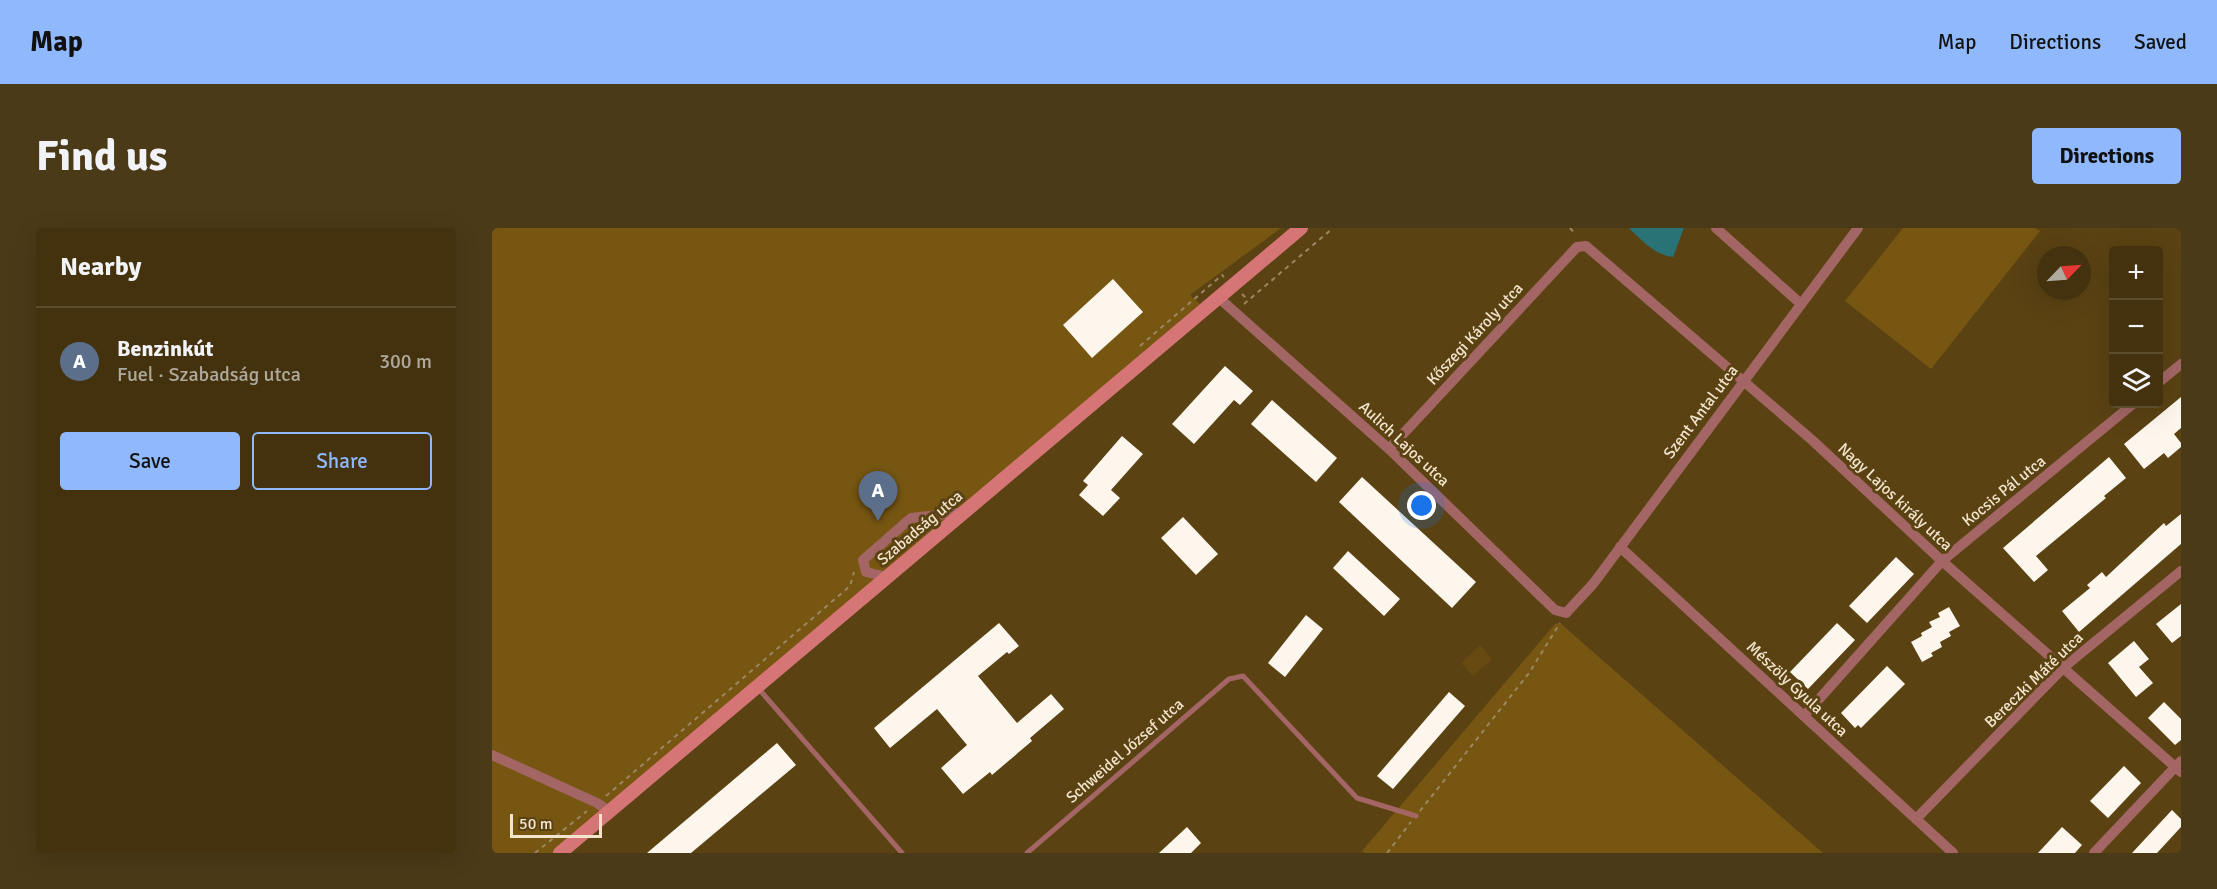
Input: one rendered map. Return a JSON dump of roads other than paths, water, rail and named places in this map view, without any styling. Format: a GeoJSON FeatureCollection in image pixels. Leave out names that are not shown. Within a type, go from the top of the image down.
{"type":"FeatureCollection","features":[{"type":"Feature","properties":{"kind":"main road","name":"Szabadság utca"},"geometry":{"type":"LineString","coordinates":[[560,853],[1301,228]]}},
{"type":"Feature","properties":{"kind":"street"},"geometry":{"type":"LineString","coordinates":[[1716,228],[1801,304]]}},
{"type":"Feature","properties":{"kind":"street","name":"Szent Antal utca"},"geometry":{"type":"LineString","coordinates":[[1566,613],[1593,584],[1858,228]]}},
{"type":"Feature","properties":{"kind":"street","name":"Nagy Lajos király utca"},"geometry":{"type":"LineString","coordinates":[[1586,246],[1812,440],[1942,561],[2179,766]]}},
{"type":"Feature","properties":{"kind":"street","name":"Kőszegi Károly utca"},"geometry":{"type":"LineString","coordinates":[[1389,449],[1577,247],[1586,246]]}},
{"type":"Feature","properties":{"kind":"street","name":"Aulich Lajos utca"},"geometry":{"type":"LineString","coordinates":[[1219,298],[1389,449],[1555,610],[1566,613]]}},
{"type":"Feature","properties":{"kind":"street"},"geometry":{"type":"LineString","coordinates":[[2163,379],[2181,364]]}},
{"type":"Feature","properties":{"kind":"street","name":"Kocsis Pál utca"},"geometry":{"type":"LineString","coordinates":[[1804,716],[1942,561],[2128,408]]}},
{"type":"Feature","properties":{"kind":"street"},"geometry":{"type":"LineString","coordinates":[[887,577],[866,572],[862,560],[911,518],[964,512]]}},
{"type":"Feature","properties":{"kind":"street","name":"Mészöly Gyula utca"},"geometry":{"type":"LineString","coordinates":[[1620,547],[1953,853]]}},
{"type":"Feature","properties":{"kind":"street","name":"Bereczki Máté utca"},"geometry":{"type":"LineString","coordinates":[[1917,819],[2063,668],[2181,570]]}},
{"type":"Feature","properties":{"kind":"street"},"geometry":{"type":"LineString","coordinates":[[492,755],[597,803],[609,811]]}},
{"type":"Feature","properties":{"kind":"street"},"geometry":{"type":"LineString","coordinates":[[2094,853],[2179,766]]}},
{"type":"Feature","properties":{"kind":"lane","name":"Schweidel József utca"},"geometry":{"type":"LineString","coordinates":[[1027,853],[1230,679],[1243,676],[1357,798],[1416,816]]}},
{"type":"Feature","properties":{"kind":"lane"},"geometry":{"type":"LineString","coordinates":[[757,686],[902,853]]}},
{"type":"Feature","properties":{"kind":"water"},"geometry":{"type":"Polygon","coordinates":[[[1629,228],[1684,228],[1673,257],[1654,250],[1629,228]]]}},
{"type":"Feature","properties":{"kind":"place","name":"Benzinkút"},"geometry":{"type":"Point","coordinates":[878,521]}}]}
